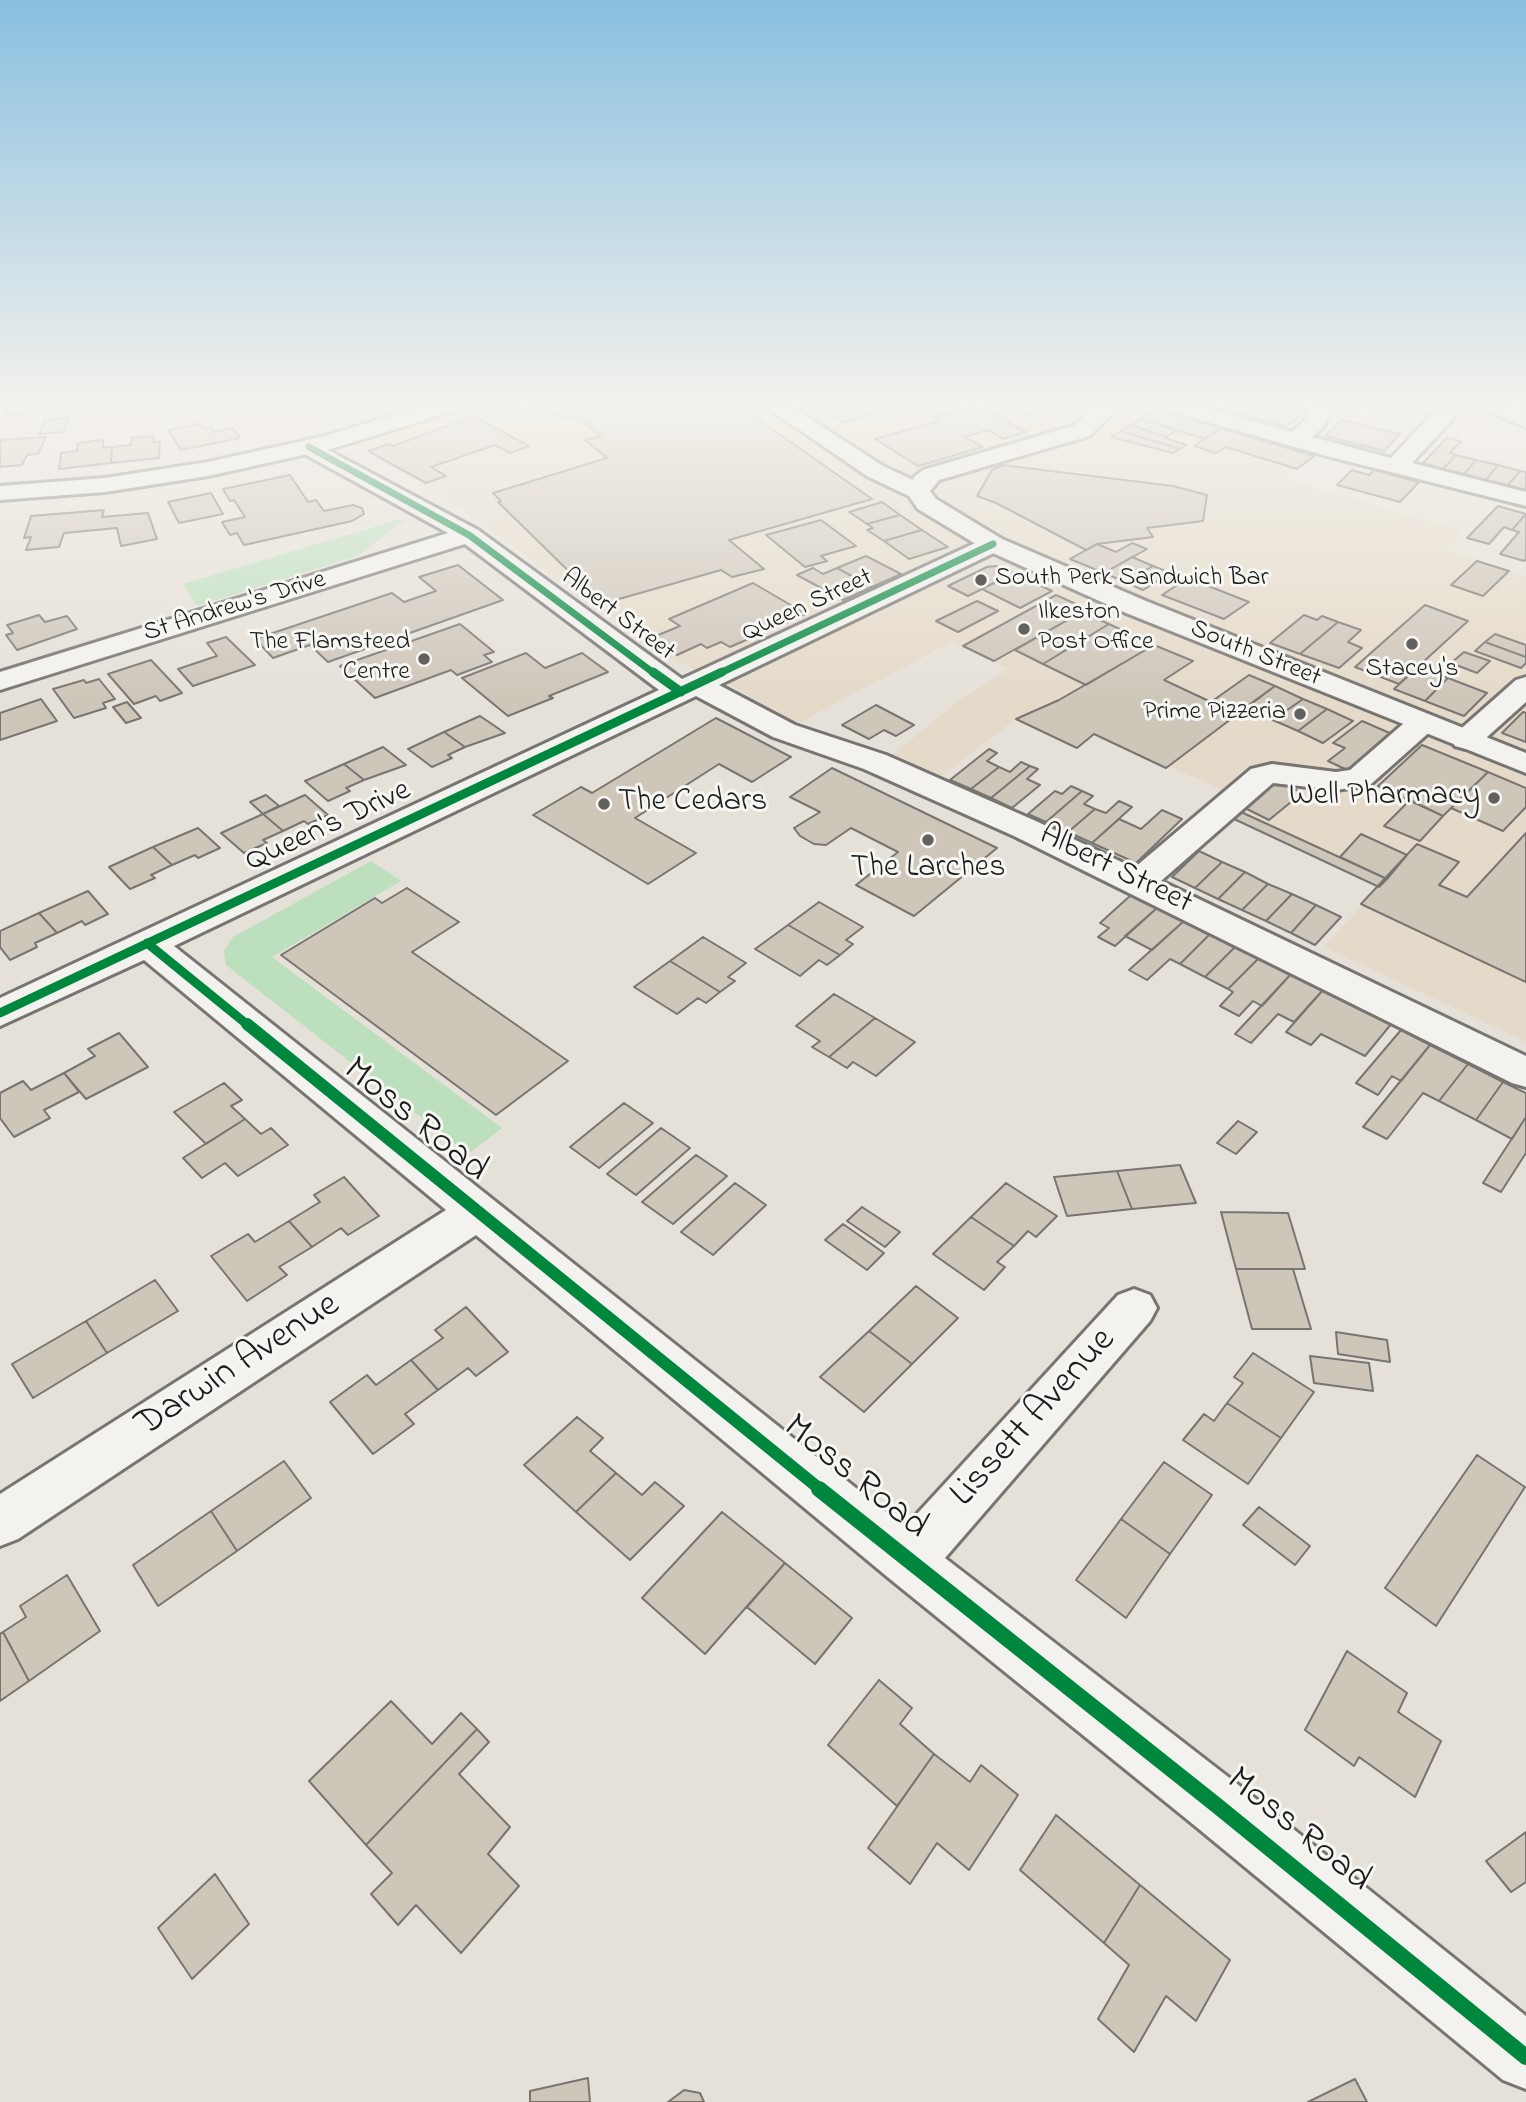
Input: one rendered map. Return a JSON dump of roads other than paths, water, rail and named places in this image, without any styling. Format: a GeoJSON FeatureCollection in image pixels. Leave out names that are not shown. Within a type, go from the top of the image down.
{"type":"FeatureCollection","features":[{"type":"Feature","properties":{"kind":"street","name":"Albert Street"},"geometry":{"type":"LineString","coordinates":[[413,504],[469,535],[617,647],[689,688],[784,731],[875,761],[1139,882],[1526,1073]]}},
{"type":"Feature","properties":{"kind":"street","name":"South Street"},"geometry":{"type":"LineString","coordinates":[[927,504],[993,544],[1086,586],[1526,764]]}},
{"type":"Feature","properties":{"kind":"street","name":"St Andrew's Drive"},"geometry":{"type":"LineString","coordinates":[[0,681],[469,535]]}},
{"type":"Feature","properties":{"kind":"street","name":"Queen Street"},"geometry":{"type":"LineString","coordinates":[[689,688],[993,544]]}},
{"type":"Feature","properties":{"kind":"street"},"geometry":{"type":"LineString","coordinates":[[1466,740],[1526,686]]}},
{"type":"Feature","properties":{"kind":"street","name":"Queen's Drive"},"geometry":{"type":"LineString","coordinates":[[0,1013],[689,688]]}},
{"type":"Feature","properties":{"kind":"street"},"geometry":{"type":"LineString","coordinates":[[1139,882],[1262,776],[1272,773],[1336,781],[1359,778],[1422,723]]}},
{"type":"Feature","properties":{"kind":"street","name":"Moss Road"},"geometry":{"type":"LineString","coordinates":[[147,943],[908,1561],[1247,1830],[1526,2057]]}},
{"type":"Feature","properties":{"kind":"street","name":"Darwin Avenue"},"geometry":{"type":"LineString","coordinates":[[0,1522],[477,1212]]}},
{"type":"Feature","properties":{"kind":"street","name":"Lissett Avenue"},"geometry":{"type":"LineString","coordinates":[[908,1561],[1134,1308]]}},
{"type":"Feature","properties":{"kind":"place","name":"South Perk Sandwich Bar"},"geometry":{"type":"Point","coordinates":[981,580]}},
{"type":"Feature","properties":{"kind":"place","name":"Ilkeston Post Office"},"geometry":{"type":"Point","coordinates":[1024,629]}},
{"type":"Feature","properties":{"kind":"place","name":"Stacey's"},"geometry":{"type":"Point","coordinates":[1412,644]}},
{"type":"Feature","properties":{"kind":"place","name":"The Flamsteed Centre"},"geometry":{"type":"Point","coordinates":[424,659]}},
{"type":"Feature","properties":{"kind":"place","name":"Prime Pizzeria"},"geometry":{"type":"Point","coordinates":[1300,714]}},
{"type":"Feature","properties":{"kind":"place","name":"Well Pharmacy"},"geometry":{"type":"Point","coordinates":[1494,798]}},
{"type":"Feature","properties":{"kind":"place","name":"The Cedars"},"geometry":{"type":"Point","coordinates":[604,804]}},
{"type":"Feature","properties":{"kind":"place","name":"The Larches"},"geometry":{"type":"Point","coordinates":[928,840]}}]}
